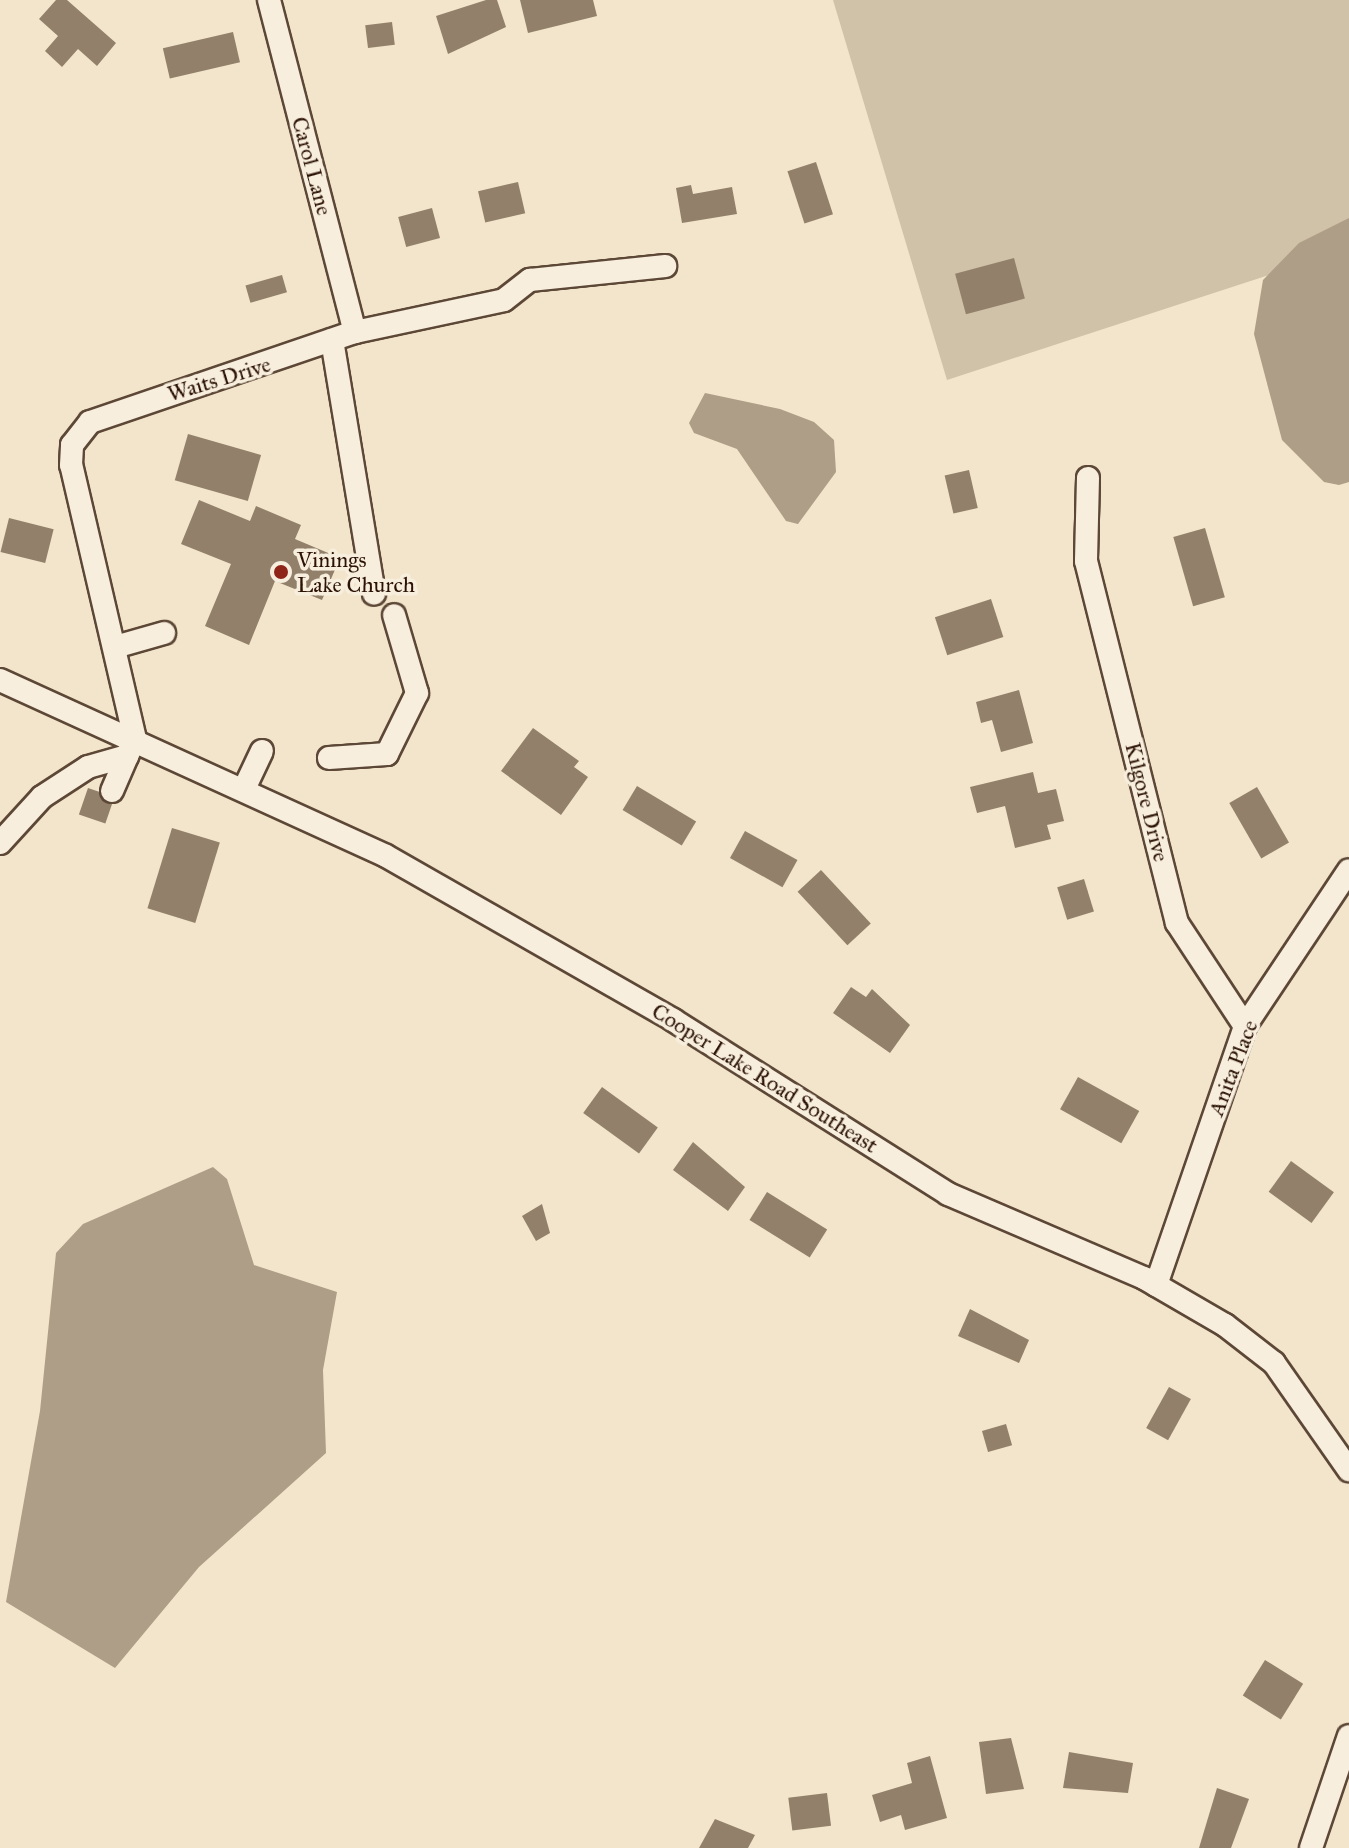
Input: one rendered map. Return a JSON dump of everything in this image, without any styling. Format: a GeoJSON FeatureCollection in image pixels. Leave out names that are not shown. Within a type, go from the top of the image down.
{"type":"FeatureCollection","features":[{"type":"Feature","properties":{"kind":"street","name":"Carol Lane"},"geometry":{"type":"LineString","coordinates":[[269,0],[355,332]]}},
{"type":"Feature","properties":{"kind":"street","name":"Waits Drive"},"geometry":{"type":"LineString","coordinates":[[131,748],[115,647],[74,484],[72,445],[80,432],[107,414],[355,332],[504,300],[530,280],[665,266]]}},
{"type":"Feature","properties":{"kind":"street"},"geometry":{"type":"LineString","coordinates":[[332,340],[374,594]]}},
{"type":"Feature","properties":{"kind":"street","name":"Kilgore Drive"},"geometry":{"type":"LineString","coordinates":[[1088,478],[1086,561],[1177,923],[1245,1026]]}},
{"type":"Feature","properties":{"kind":"street"},"geometry":{"type":"LineString","coordinates":[[329,758],[387,754],[417,693],[394,615]]}},
{"type":"Feature","properties":{"kind":"street"},"geometry":{"type":"LineString","coordinates":[[115,647],[164,633]]}},
{"type":"Feature","properties":{"kind":"street","name":"Cooper Lake Road Southeast"},"geometry":{"type":"LineString","coordinates":[[0,680],[131,748],[244,789],[386,856],[561,953],[948,1194],[1156,1285],[1274,1363],[1349,1470]]}},
{"type":"Feature","properties":{"kind":"street"},"geometry":{"type":"LineString","coordinates":[[112,791],[131,748]]}},
{"type":"Feature","properties":{"kind":"street"},"geometry":{"type":"LineString","coordinates":[[0,843],[42,797],[88,767],[131,748]]}},
{"type":"Feature","properties":{"kind":"street"},"geometry":{"type":"LineString","coordinates":[[244,789],[262,751]]}},
{"type":"Feature","properties":{"kind":"street","name":"Anita Place"},"geometry":{"type":"LineString","coordinates":[[1156,1285],[1245,1026],[1349,870]]}},
{"type":"Feature","properties":{"kind":"street"},"geometry":{"type":"LineString","coordinates":[[1311,1848],[1349,1736]]}},
{"type":"Feature","properties":{"kind":"shaded area"},"geometry":{"type":"Polygon","coordinates":[[[833,0],[1349,0],[1349,249],[947,380],[833,0]]]}},
{"type":"Feature","properties":{"kind":"shaded area"},"geometry":{"type":"Polygon","coordinates":[[[1349,218],[1349,482],[1339,485],[1324,482],[1282,440],[1254,334],[1263,280],[1299,243],[1349,218]]]}},
{"type":"Feature","properties":{"kind":"shaded area"},"geometry":{"type":"Polygon","coordinates":[[[705,393],[780,409],[814,422],[834,440],[836,472],[798,524],[786,521],[737,449],[694,433],[689,423],[705,393]]]}},
{"type":"Feature","properties":{"kind":"shaded area"},"geometry":{"type":"Polygon","coordinates":[[[213,1167],[227,1179],[254,1265],[337,1292],[323,1370],[326,1453],[199,1567],[115,1668],[6,1602],[40,1411],[56,1253],[83,1224],[213,1167]]]}},
{"type":"Feature","properties":{"kind":"building"},"geometry":{"type":"Polygon","coordinates":[[[56,0],[67,0],[116,43],[97,66],[78,49],[62,67],[45,51],[58,36],[39,19],[56,0]]]}},
{"type":"Feature","properties":{"kind":"building"},"geometry":{"type":"Polygon","coordinates":[[[486,0],[497,0],[506,27],[448,54],[436,16],[486,0]]]}},
{"type":"Feature","properties":{"kind":"building"},"geometry":{"type":"Polygon","coordinates":[[[520,0],[593,0],[597,16],[528,33],[520,0]]]}},
{"type":"Feature","properties":{"kind":"building"},"geometry":{"type":"Polygon","coordinates":[[[392,22],[395,45],[368,48],[365,25],[392,22]]]}},
{"type":"Feature","properties":{"kind":"building"},"geometry":{"type":"Polygon","coordinates":[[[233,32],[240,62],[170,78],[163,48],[233,32]]]}},
{"type":"Feature","properties":{"kind":"building"},"geometry":{"type":"Polygon","coordinates":[[[816,162],[833,214],[804,224],[787,171],[816,162]]]}},
{"type":"Feature","properties":{"kind":"building"},"geometry":{"type":"Polygon","coordinates":[[[518,182],[525,213],[485,222],[478,191],[518,182]]]}},
{"type":"Feature","properties":{"kind":"building"},"geometry":{"type":"Polygon","coordinates":[[[691,185],[693,194],[732,187],[737,214],[682,223],[676,188],[691,185]]]}},
{"type":"Feature","properties":{"kind":"building"},"geometry":{"type":"Polygon","coordinates":[[[432,208],[440,238],[406,247],[398,217],[432,208]]]}},
{"type":"Feature","properties":{"kind":"building"},"geometry":{"type":"Polygon","coordinates":[[[1014,258],[1025,299],[966,314],[955,274],[1014,258]]]}},
{"type":"Feature","properties":{"kind":"building"},"geometry":{"type":"Polygon","coordinates":[[[282,275],[287,292],[250,303],[245,285],[282,275]]]}},
{"type":"Feature","properties":{"kind":"building"},"geometry":{"type":"Polygon","coordinates":[[[188,434],[261,455],[248,501],[175,480],[188,434]]]}},
{"type":"Feature","properties":{"kind":"building"},"geometry":{"type":"Polygon","coordinates":[[[969,470],[978,508],[953,514],[945,476],[969,470]]]}},
{"type":"Feature","properties":{"kind":"building","name":"Vinings Lake Church"},"geometry":{"type":"Polygon","coordinates":[[[199,500],[250,521],[256,506],[301,525],[295,539],[340,558],[322,600],[275,581],[249,645],[205,626],[231,564],[181,544],[199,500]]]}},
{"type":"Feature","properties":{"kind":"building"},"geometry":{"type":"Polygon","coordinates":[[[9,518],[54,529],[45,563],[1,552],[9,518]]]}},
{"type":"Feature","properties":{"kind":"building"},"geometry":{"type":"Polygon","coordinates":[[[1205,528],[1225,597],[1193,606],[1173,537],[1205,528]]]}},
{"type":"Feature","properties":{"kind":"building"},"geometry":{"type":"Polygon","coordinates":[[[991,599],[1003,637],[947,655],[935,617],[991,599]]]}},
{"type":"Feature","properties":{"kind":"building"},"geometry":{"type":"Polygon","coordinates":[[[1019,690],[1033,743],[1001,752],[992,720],[981,723],[976,702],[1019,690]]]}},
{"type":"Feature","properties":{"kind":"building"},"geometry":{"type":"Polygon","coordinates":[[[533,728],[579,761],[574,767],[588,777],[561,815],[501,771],[533,728]]]}},
{"type":"Feature","properties":{"kind":"building"},"geometry":{"type":"Polygon","coordinates":[[[1033,772],[1038,793],[1056,789],[1064,821],[1047,825],[1051,839],[1015,848],[1005,806],[977,813],[970,787],[1033,772]]]}},
{"type":"Feature","properties":{"kind":"building"},"geometry":{"type":"Polygon","coordinates":[[[637,786],[696,822],[682,846],[623,810],[637,786]]]}},
{"type":"Feature","properties":{"kind":"building"},"geometry":{"type":"Polygon","coordinates":[[[1257,787],[1289,842],[1261,858],[1229,803],[1257,787]]]}},
{"type":"Feature","properties":{"kind":"building"},"geometry":{"type":"Polygon","coordinates":[[[88,788],[114,797],[105,824],[79,814],[88,788]]]}},
{"type":"Feature","properties":{"kind":"building"},"geometry":{"type":"Polygon","coordinates":[[[172,828],[220,843],[195,923],[147,908],[172,828]]]}},
{"type":"Feature","properties":{"kind":"building"},"geometry":{"type":"Polygon","coordinates":[[[745,831],[797,860],[782,887],[730,858],[745,831]]]}},
{"type":"Feature","properties":{"kind":"building"},"geometry":{"type":"Polygon","coordinates":[[[821,870],[871,923],[847,945],[798,892],[821,870]]]}},
{"type":"Feature","properties":{"kind":"building"},"geometry":{"type":"Polygon","coordinates":[[[1084,879],[1094,912],[1067,920],[1057,887],[1084,879]]]}},
{"type":"Feature","properties":{"kind":"building"},"geometry":{"type":"Polygon","coordinates":[[[851,987],[866,997],[872,989],[910,1025],[890,1053],[833,1013],[851,987]]]}},
{"type":"Feature","properties":{"kind":"building"},"geometry":{"type":"Polygon","coordinates":[[[1078,1077],[1139,1111],[1121,1143],[1060,1109],[1078,1077]]]}},
{"type":"Feature","properties":{"kind":"building"},"geometry":{"type":"Polygon","coordinates":[[[602,1087],[658,1128],[639,1153],[583,1113],[602,1087]]]}},
{"type":"Feature","properties":{"kind":"building"},"geometry":{"type":"Polygon","coordinates":[[[693,1142],[745,1187],[728,1211],[673,1170],[693,1142]]]}},
{"type":"Feature","properties":{"kind":"building"},"geometry":{"type":"Polygon","coordinates":[[[1291,1161],[1334,1192],[1312,1223],[1269,1192],[1291,1161]]]}},
{"type":"Feature","properties":{"kind":"building"},"geometry":{"type":"Polygon","coordinates":[[[767,1192],[827,1230],[810,1258],[750,1220],[767,1192]]]}},
{"type":"Feature","properties":{"kind":"building"},"geometry":{"type":"Polygon","coordinates":[[[542,1204],[550,1233],[536,1241],[522,1216],[542,1204]]]}},
{"type":"Feature","properties":{"kind":"building"},"geometry":{"type":"Polygon","coordinates":[[[970,1309],[1029,1340],[1019,1363],[958,1336],[970,1309]]]}},
{"type":"Feature","properties":{"kind":"building"},"geometry":{"type":"Polygon","coordinates":[[[1169,1387],[1191,1399],[1168,1440],[1146,1428],[1169,1387]]]}},
{"type":"Feature","properties":{"kind":"building"},"geometry":{"type":"Polygon","coordinates":[[[1006,1424],[1012,1445],[988,1452],[982,1431],[1006,1424]]]}},
{"type":"Feature","properties":{"kind":"building"},"geometry":{"type":"Polygon","coordinates":[[[1265,1660],[1303,1684],[1281,1719],[1243,1696],[1265,1660]]]}},
{"type":"Feature","properties":{"kind":"building"},"geometry":{"type":"Polygon","coordinates":[[[1011,1738],[1024,1789],[986,1794],[979,1742],[1011,1738]]]}},
{"type":"Feature","properties":{"kind":"building"},"geometry":{"type":"Polygon","coordinates":[[[1069,1752],[1133,1763],[1128,1793],[1063,1788],[1069,1752]]]}},
{"type":"Feature","properties":{"kind":"building"},"geometry":{"type":"Polygon","coordinates":[[[930,1756],[947,1818],[905,1830],[901,1815],[880,1822],[872,1795],[912,1783],[907,1763],[930,1756]]]}},
{"type":"Feature","properties":{"kind":"building"},"geometry":{"type":"Polygon","coordinates":[[[1217,1788],[1249,1799],[1231,1848],[1199,1848],[1217,1788]]]}},
{"type":"Feature","properties":{"kind":"building"},"geometry":{"type":"Polygon","coordinates":[[[827,1793],[831,1826],[792,1831],[788,1798],[827,1793]]]}},
{"type":"Feature","properties":{"kind":"building"},"geometry":{"type":"Polygon","coordinates":[[[715,1819],[755,1835],[748,1848],[699,1848],[715,1819]]]}},
{"type":"Feature","properties":{"kind":"place","name":"Vinings Lake Church"},"geometry":{"type":"Point","coordinates":[281,572]}}]}
